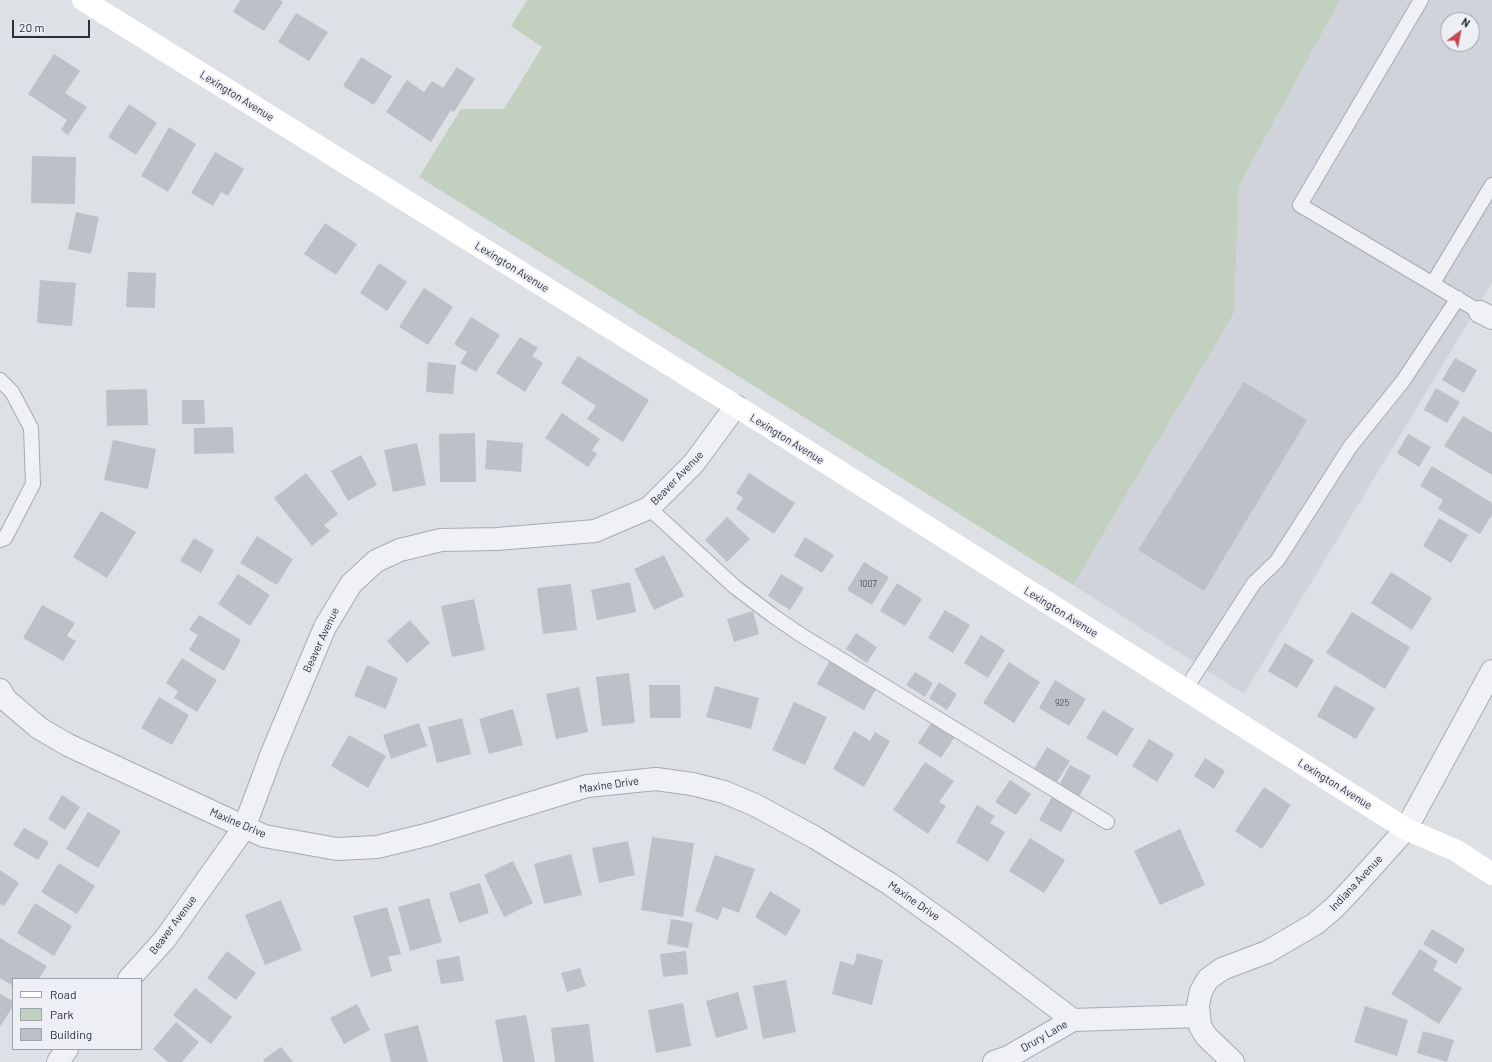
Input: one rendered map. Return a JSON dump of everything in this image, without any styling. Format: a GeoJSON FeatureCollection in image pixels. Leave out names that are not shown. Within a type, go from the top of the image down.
{"type":"FeatureCollection","features":[{"type":"Feature","properties":{"kind":"street","name":"Lexington Avenue"},"geometry":{"type":"LineString","coordinates":[[83,0],[736,406],[1406,829],[1457,851],[1492,874]]}},
{"type":"Feature","properties":{"kind":"street","name":"Beaver Avenue"},"geometry":{"type":"LineString","coordinates":[[130,978],[165,938],[244,828],[272,753],[325,627],[351,584],[376,561],[400,550],[441,540],[497,540],[595,531],[649,508],[694,463],[736,406]]}},
{"type":"Feature","properties":{"kind":"street","name":"Indiana Avenue"},"geometry":{"type":"LineString","coordinates":[[1233,1062],[1206,1036],[1200,1026],[1198,1005],[1201,991],[1208,978],[1222,969],[1267,952],[1315,924],[1334,908],[1406,829],[1492,671]]}},
{"type":"Feature","properties":{"kind":"street","name":"Maxine Drive"},"geometry":{"type":"LineString","coordinates":[[0,690],[6,700],[39,728],[68,745],[264,836],[336,849],[377,847],[430,834],[587,786],[656,779],[692,784],[724,792],[755,805],[846,856],[890,884],[961,935],[1073,1020]]}},
{"type":"Feature","properties":{"kind":"street"},"geometry":{"type":"LineString","coordinates":[[1073,1020],[1198,1016]]}},
{"type":"Feature","properties":{"kind":"street","name":"Drury Lane"},"geometry":{"type":"LineString","coordinates":[[994,1062],[1008,1057],[1073,1020]]}},
{"type":"Feature","properties":{"kind":"street"},"geometry":{"type":"LineString","coordinates":[[58,1062],[65,1050]]}},
{"type":"Feature","properties":{"kind":"lane"},"geometry":{"type":"LineString","coordinates":[[1421,0],[1300,205],[1486,315]]}},
{"type":"Feature","properties":{"kind":"lane"},"geometry":{"type":"LineString","coordinates":[[1433,283],[1492,185]]}},
{"type":"Feature","properties":{"kind":"lane"},"geometry":{"type":"LineString","coordinates":[[1185,690],[1254,583],[1277,561],[1350,447],[1403,381],[1458,298]]}},
{"type":"Feature","properties":{"kind":"lane"},"geometry":{"type":"LineString","coordinates":[[0,380],[12,392],[31,428],[34,484],[5,538],[0,540]]}},
{"type":"Feature","properties":{"kind":"lane"},"geometry":{"type":"LineString","coordinates":[[649,508],[735,587],[772,616],[1107,822]]}},
{"type":"Feature","properties":{"kind":"shaded area"},"geometry":{"type":"Polygon","coordinates":[[[1340,0],[1492,0],[1492,283],[1244,694],[1073,585],[1234,313],[1239,186],[1340,0]]]}},
{"type":"Feature","properties":{"kind":"green space"},"geometry":{"type":"Polygon","coordinates":[[[527,0],[1340,0],[1239,186],[1234,313],[1073,585],[419,177],[461,109],[504,109],[542,47],[511,26],[527,0]]]}},
{"type":"Feature","properties":{"kind":"building"},"geometry":{"type":"Polygon","coordinates":[[[240,0],[280,0],[283,2],[264,31],[233,12],[240,0]]]}},
{"type":"Feature","properties":{"kind":"building"},"geometry":{"type":"Polygon","coordinates":[[[296,13],[328,32],[309,61],[278,42],[296,13]]]}},
{"type":"Feature","properties":{"kind":"building"},"geometry":{"type":"Polygon","coordinates":[[[54,54],[80,71],[65,93],[87,107],[68,135],[61,130],[67,120],[28,94],[54,54]]]}},
{"type":"Feature","properties":{"kind":"building"},"geometry":{"type":"Polygon","coordinates":[[[361,57],[392,76],[374,105],[343,86],[361,57]]]}},
{"type":"Feature","properties":{"kind":"building"},"geometry":{"type":"Polygon","coordinates":[[[457,67],[475,79],[454,112],[451,110],[431,142],[386,112],[407,80],[424,92],[432,81],[443,88],[457,67]]]}},
{"type":"Feature","properties":{"kind":"building"},"geometry":{"type":"Polygon","coordinates":[[[129,104],[157,123],[136,155],[108,137],[129,104]]]}},
{"type":"Feature","properties":{"kind":"building"},"geometry":{"type":"Polygon","coordinates":[[[169,127],[196,144],[168,192],[141,176],[169,127]]]}},
{"type":"Feature","properties":{"kind":"building"},"geometry":{"type":"Polygon","coordinates":[[[215,152],[244,169],[228,196],[221,192],[213,206],[191,193],[215,152]]]}},
{"type":"Feature","properties":{"kind":"building"},"geometry":{"type":"Polygon","coordinates":[[[32,156],[76,157],[75,204],[31,203],[32,156]]]}},
{"type":"Feature","properties":{"kind":"building"},"geometry":{"type":"Polygon","coordinates":[[[76,212],[99,217],[91,254],[68,249],[76,212]]]}},
{"type":"Feature","properties":{"kind":"building"},"geometry":{"type":"Polygon","coordinates":[[[325,223],[357,244],[336,275],[304,254],[325,223]]]}},
{"type":"Feature","properties":{"kind":"building"},"geometry":{"type":"Polygon","coordinates":[[[379,263],[407,282],[387,311],[360,293],[379,263]]]}},
{"type":"Feature","properties":{"kind":"building"},"geometry":{"type":"Polygon","coordinates":[[[128,272],[156,273],[155,308],[126,307],[128,272]]]}},
{"type":"Feature","properties":{"kind":"building"},"geometry":{"type":"Polygon","coordinates":[[[40,280],[76,283],[72,326],[37,323],[40,280]]]}},
{"type":"Feature","properties":{"kind":"building"},"geometry":{"type":"Polygon","coordinates":[[[424,288],[453,307],[428,345],[399,327],[424,288]]]}},
{"type":"Feature","properties":{"kind":"building"},"geometry":{"type":"Polygon","coordinates":[[[471,317],[500,335],[476,372],[460,363],[467,352],[454,344],[471,317]]]}},
{"type":"Feature","properties":{"kind":"building"},"geometry":{"type":"Polygon","coordinates":[[[520,337],[538,348],[532,356],[543,363],[525,392],[496,373],[520,337]]]}},
{"type":"Feature","properties":{"kind":"building"},"geometry":{"type":"Polygon","coordinates":[[[578,356],[649,400],[623,442],[587,419],[596,406],[561,383],[578,356]]]}},
{"type":"Feature","properties":{"kind":"building"},"geometry":{"type":"Polygon","coordinates":[[[1455,358],[1477,370],[1464,393],[1442,380],[1455,358]]]}},
{"type":"Feature","properties":{"kind":"building"},"geometry":{"type":"Polygon","coordinates":[[[428,362],[456,365],[453,394],[426,392],[428,362]]]}},
{"type":"Feature","properties":{"kind":"building"},"geometry":{"type":"Polygon","coordinates":[[[1244,382],[1307,420],[1204,591],[1138,550],[1244,382]]]}},
{"type":"Feature","properties":{"kind":"building"},"geometry":{"type":"Polygon","coordinates":[[[1436,388],[1460,402],[1447,423],[1424,410],[1436,388]]]}},
{"type":"Feature","properties":{"kind":"building"},"geometry":{"type":"Polygon","coordinates":[[[147,389],[148,425],[107,426],[106,390],[147,389]]]}},
{"type":"Feature","properties":{"kind":"building"},"geometry":{"type":"Polygon","coordinates":[[[182,400],[204,400],[205,424],[182,424],[182,400]]]}},
{"type":"Feature","properties":{"kind":"building"},"geometry":{"type":"Polygon","coordinates":[[[562,413],[600,439],[592,450],[597,454],[588,467],[545,438],[562,413]]]}},
{"type":"Feature","properties":{"kind":"building"},"geometry":{"type":"Polygon","coordinates":[[[1463,416],[1492,433],[1492,475],[1444,446],[1463,416]]]}},
{"type":"Feature","properties":{"kind":"building"},"geometry":{"type":"Polygon","coordinates":[[[233,427],[234,453],[194,454],[194,428],[233,427]]]}},
{"type":"Feature","properties":{"kind":"building"},"geometry":{"type":"Polygon","coordinates":[[[475,433],[476,482],[440,482],[439,434],[475,433]]]}},
{"type":"Feature","properties":{"kind":"building"},"geometry":{"type":"Polygon","coordinates":[[[1408,434],[1431,447],[1419,467],[1397,453],[1408,434]]]}},
{"type":"Feature","properties":{"kind":"building"},"geometry":{"type":"Polygon","coordinates":[[[113,440],[156,449],[148,489],[104,480],[113,440]]]}},
{"type":"Feature","properties":{"kind":"building"},"geometry":{"type":"Polygon","coordinates":[[[487,440],[523,443],[521,472],[485,469],[487,440]]]}},
{"type":"Feature","properties":{"kind":"building"},"geometry":{"type":"Polygon","coordinates":[[[417,443],[426,485],[393,492],[384,450],[417,443]]]}},
{"type":"Feature","properties":{"kind":"building"},"geometry":{"type":"Polygon","coordinates":[[[361,455],[377,485],[348,501],[331,471],[361,455]]]}},
{"type":"Feature","properties":{"kind":"building"},"geometry":{"type":"Polygon","coordinates":[[[1432,466],[1492,503],[1492,515],[1480,534],[1438,509],[1443,500],[1420,486],[1432,466]]]}},
{"type":"Feature","properties":{"kind":"building"},"geometry":{"type":"Polygon","coordinates":[[[306,473],[338,514],[324,525],[330,531],[312,546],[274,498],[306,473]]]}},
{"type":"Feature","properties":{"kind":"building"},"geometry":{"type":"Polygon","coordinates":[[[749,473],[795,503],[774,534],[736,509],[743,498],[736,493],[749,473]]]}},
{"type":"Feature","properties":{"kind":"building"},"geometry":{"type":"Polygon","coordinates":[[[101,511],[136,532],[107,578],[73,557],[101,511]]]}},
{"type":"Feature","properties":{"kind":"building"},"geometry":{"type":"Polygon","coordinates":[[[727,517],[750,539],[727,562],[705,540],[727,517]]]}},
{"type":"Feature","properties":{"kind":"building"},"geometry":{"type":"Polygon","coordinates":[[[1439,518],[1468,535],[1451,563],[1423,546],[1439,518]]]}},
{"type":"Feature","properties":{"kind":"building"},"geometry":{"type":"Polygon","coordinates":[[[257,536],[293,559],[277,585],[240,563],[257,536]]]}},
{"type":"Feature","properties":{"kind":"building"},"geometry":{"type":"Polygon","coordinates":[[[805,537],[834,555],[822,573],[794,556],[805,537]]]}},
{"type":"Feature","properties":{"kind":"building"},"geometry":{"type":"Polygon","coordinates":[[[194,538],[214,550],[201,573],[180,561],[194,538]]]}},
{"type":"Feature","properties":{"kind":"building"},"geometry":{"type":"Polygon","coordinates":[[[664,555],[684,596],[654,610],[634,569],[664,555]]]}},
{"type":"Feature","properties":{"kind":"building"},"geometry":{"type":"Polygon","coordinates":[[[864,562],[889,577],[872,605],[847,590],[864,562]]]}},
{"type":"Feature","properties":{"kind":"building"},"geometry":{"type":"Polygon","coordinates":[[[1391,572],[1432,598],[1412,630],[1371,603],[1391,572]]]}},
{"type":"Feature","properties":{"kind":"building"},"geometry":{"type":"Polygon","coordinates":[[[238,574],[270,595],[250,626],[218,604],[238,574]]]}},
{"type":"Feature","properties":{"kind":"building"},"geometry":{"type":"Polygon","coordinates":[[[781,574],[804,588],[790,610],[768,596],[781,574]]]}},
{"type":"Feature","properties":{"kind":"building"},"geometry":{"type":"Polygon","coordinates":[[[630,582],[636,612],[597,620],[591,590],[630,582]]]}},
{"type":"Feature","properties":{"kind":"building"},"geometry":{"type":"Polygon","coordinates":[[[897,583],[922,599],[905,626],[880,611],[897,583]]]}},
{"type":"Feature","properties":{"kind":"building"},"geometry":{"type":"Polygon","coordinates":[[[571,584],[577,630],[543,634],[537,588],[571,584]]]}},
{"type":"Feature","properties":{"kind":"building"},"geometry":{"type":"Polygon","coordinates":[[[474,599],[485,650],[452,657],[441,606],[474,599]]]}},
{"type":"Feature","properties":{"kind":"building"},"geometry":{"type":"Polygon","coordinates":[[[42,605],[75,623],[67,636],[76,641],[63,661],[23,638],[42,605]]]}},
{"type":"Feature","properties":{"kind":"building"},"geometry":{"type":"Polygon","coordinates":[[[945,610],[970,625],[953,653],[928,638],[945,610]]]}},
{"type":"Feature","properties":{"kind":"building"},"geometry":{"type":"Polygon","coordinates":[[[753,611],[759,634],[734,642],[727,619],[753,611]]]}},
{"type":"Feature","properties":{"kind":"building"},"geometry":{"type":"Polygon","coordinates":[[[1352,612],[1410,647],[1385,689],[1326,653],[1352,612]]]}},
{"type":"Feature","properties":{"kind":"building"},"geometry":{"type":"Polygon","coordinates":[[[199,615],[241,640],[224,671],[189,650],[198,635],[189,630],[199,615]]]}},
{"type":"Feature","properties":{"kind":"building"},"geometry":{"type":"Polygon","coordinates":[[[410,620],[430,643],[407,663],[387,641],[410,620]]]}},
{"type":"Feature","properties":{"kind":"building"},"geometry":{"type":"Polygon","coordinates":[[[856,633],[877,647],[867,663],[846,649],[856,633]]]}},
{"type":"Feature","properties":{"kind":"building"},"geometry":{"type":"Polygon","coordinates":[[[981,635],[1005,650],[988,678],[964,663],[981,635]]]}},
{"type":"Feature","properties":{"kind":"building"},"geometry":{"type":"Polygon","coordinates":[[[1285,643],[1314,660],[1297,688],[1268,671],[1285,643]]]}},
{"type":"Feature","properties":{"kind":"building"},"geometry":{"type":"Polygon","coordinates":[[[182,658],[217,680],[197,712],[174,698],[178,691],[166,683],[182,658]]]}},
{"type":"Feature","properties":{"kind":"building"},"geometry":{"type":"Polygon","coordinates":[[[830,660],[877,687],[864,710],[817,684],[830,660]]]}},
{"type":"Feature","properties":{"kind":"building"},"geometry":{"type":"Polygon","coordinates":[[[1009,662],[1040,682],[1014,723],[983,703],[1009,662]]]}},
{"type":"Feature","properties":{"kind":"building"},"geometry":{"type":"Polygon","coordinates":[[[367,665],[398,678],[386,709],[354,696],[367,665]]]}},
{"type":"Feature","properties":{"kind":"building"},"geometry":{"type":"Polygon","coordinates":[[[915,672],[933,683],[925,697],[906,685],[915,672]]]}},
{"type":"Feature","properties":{"kind":"building"},"geometry":{"type":"Polygon","coordinates":[[[629,673],[635,723],[602,726],[596,677],[629,673]]]}},
{"type":"Feature","properties":{"kind":"building"},"geometry":{"type":"Polygon","coordinates":[[[1055,680],[1086,699],[1069,726],[1039,708],[1055,680]]]}},
{"type":"Feature","properties":{"kind":"building"},"geometry":{"type":"Polygon","coordinates":[[[939,682],[957,694],[947,710],[929,698],[939,682]]]}},
{"type":"Feature","properties":{"kind":"building"},"geometry":{"type":"Polygon","coordinates":[[[649,685],[680,685],[681,718],[650,718],[649,685]]]}},
{"type":"Feature","properties":{"kind":"building"},"geometry":{"type":"Polygon","coordinates":[[[1335,685],[1375,708],[1356,739],[1317,716],[1335,685]]]}},
{"type":"Feature","properties":{"kind":"building"},"geometry":{"type":"Polygon","coordinates":[[[715,686],[759,698],[751,729],[706,717],[715,686]]]}},
{"type":"Feature","properties":{"kind":"building"},"geometry":{"type":"Polygon","coordinates":[[[579,687],[588,732],[556,739],[546,694],[579,687]]]}},
{"type":"Feature","properties":{"kind":"building"},"geometry":{"type":"Polygon","coordinates":[[[159,697],[189,715],[172,745],[141,728],[159,697]]]}},
{"type":"Feature","properties":{"kind":"building"},"geometry":{"type":"Polygon","coordinates":[[[794,702],[827,717],[805,765],[772,750],[794,702]]]}},
{"type":"Feature","properties":{"kind":"building"},"geometry":{"type":"Polygon","coordinates":[[[513,709],[523,745],[489,754],[479,719],[513,709]]]}},
{"type":"Feature","properties":{"kind":"building"},"geometry":{"type":"Polygon","coordinates":[[[1103,710],[1134,729],[1117,756],[1086,738],[1103,710]]]}},
{"type":"Feature","properties":{"kind":"building"},"geometry":{"type":"Polygon","coordinates":[[[462,718],[471,754],[437,763],[428,727],[462,718]]]}},
{"type":"Feature","properties":{"kind":"building"},"geometry":{"type":"Polygon","coordinates":[[[933,720],[956,735],[941,758],[918,743],[933,720]]]}},
{"type":"Feature","properties":{"kind":"building"},"geometry":{"type":"Polygon","coordinates":[[[419,723],[427,746],[391,759],[383,735],[419,723]]]}},
{"type":"Feature","properties":{"kind":"building"},"geometry":{"type":"Polygon","coordinates":[[[854,731],[870,741],[875,732],[890,741],[864,787],[833,769],[854,731]]]}},
{"type":"Feature","properties":{"kind":"building"},"geometry":{"type":"Polygon","coordinates":[[[349,735],[386,756],[368,788],[331,766],[349,735]]]}},
{"type":"Feature","properties":{"kind":"building"},"geometry":{"type":"Polygon","coordinates":[[[1149,739],[1174,754],[1157,782],[1132,766],[1149,739]]]}},
{"type":"Feature","properties":{"kind":"building"},"geometry":{"type":"Polygon","coordinates":[[[1047,747],[1070,761],[1057,782],[1034,769],[1047,747]]]}},
{"type":"Feature","properties":{"kind":"building"},"geometry":{"type":"Polygon","coordinates":[[[1205,758],[1225,771],[1214,789],[1194,776],[1205,758]]]}},
{"type":"Feature","properties":{"kind":"building"},"geometry":{"type":"Polygon","coordinates":[[[925,762],[954,781],[939,802],[946,806],[928,834],[893,810],[925,762]]]}},
{"type":"Feature","properties":{"kind":"building"},"geometry":{"type":"Polygon","coordinates":[[[1070,765],[1091,776],[1079,797],[1059,785],[1070,765]]]}},
{"type":"Feature","properties":{"kind":"building"},"geometry":{"type":"Polygon","coordinates":[[[1010,780],[1031,794],[1016,815],[995,802],[1010,780]]]}},
{"type":"Feature","properties":{"kind":"building"},"geometry":{"type":"Polygon","coordinates":[[[1264,787],[1291,805],[1262,849],[1235,831],[1264,787]]]}},
{"type":"Feature","properties":{"kind":"building"},"geometry":{"type":"Polygon","coordinates":[[[62,795],[80,807],[65,830],[48,819],[62,795]]]}},
{"type":"Feature","properties":{"kind":"building"},"geometry":{"type":"Polygon","coordinates":[[[1052,797],[1074,809],[1061,832],[1039,820],[1052,797]]]}},
{"type":"Feature","properties":{"kind":"building"},"geometry":{"type":"Polygon","coordinates":[[[977,805],[995,816],[990,823],[1005,832],[988,862],[956,842],[977,805]]]}},
{"type":"Feature","properties":{"kind":"building"},"geometry":{"type":"Polygon","coordinates":[[[88,812],[121,831],[98,868],[66,849],[88,812]]]}},
{"type":"Feature","properties":{"kind":"building"},"geometry":{"type":"Polygon","coordinates":[[[24,828],[49,842],[38,860],[13,845],[24,828]]]}},
{"type":"Feature","properties":{"kind":"building"},"geometry":{"type":"Polygon","coordinates":[[[1180,829],[1205,885],[1160,905],[1134,851],[1180,829]]]}},
{"type":"Feature","properties":{"kind":"building"},"geometry":{"type":"Polygon","coordinates":[[[652,837],[694,843],[683,917],[641,910],[652,837]]]}},
{"type":"Feature","properties":{"kind":"building"},"geometry":{"type":"Polygon","coordinates":[[[1030,838],[1065,860],[1044,893],[1009,871],[1030,838]]]}},
{"type":"Feature","properties":{"kind":"building"},"geometry":{"type":"Polygon","coordinates":[[[628,841],[635,875],[599,883],[592,848],[628,841]]]}},
{"type":"Feature","properties":{"kind":"building"},"geometry":{"type":"Polygon","coordinates":[[[571,854],[582,895],[544,904],[534,864],[571,854]]]}},
{"type":"Feature","properties":{"kind":"building"},"geometry":{"type":"Polygon","coordinates":[[[715,855],[755,869],[739,913],[723,907],[718,920],[695,911],[715,855]]]}},
{"type":"Feature","properties":{"kind":"building"},"geometry":{"type":"Polygon","coordinates":[[[513,861],[533,903],[504,917],[484,875],[513,861]]]}},
{"type":"Feature","properties":{"kind":"building"},"geometry":{"type":"Polygon","coordinates":[[[59,863],[95,886],[77,914],[41,892],[59,863]]]}},
{"type":"Feature","properties":{"kind":"building"},"geometry":{"type":"Polygon","coordinates":[[[0,870],[19,883],[4,906],[0,904],[0,870]]]}},
{"type":"Feature","properties":{"kind":"building"},"geometry":{"type":"Polygon","coordinates":[[[480,883],[489,913],[459,923],[449,893],[480,883]]]}},
{"type":"Feature","properties":{"kind":"building"},"geometry":{"type":"Polygon","coordinates":[[[770,891],[801,910],[786,936],[755,917],[770,891]]]}},
{"type":"Feature","properties":{"kind":"building"},"geometry":{"type":"Polygon","coordinates":[[[429,898],[442,942],[410,951],[398,907],[429,898]]]}},
{"type":"Feature","properties":{"kind":"building"},"geometry":{"type":"Polygon","coordinates":[[[281,900],[302,950],[265,965],[245,915],[281,900]]]}},
{"type":"Feature","properties":{"kind":"building"},"geometry":{"type":"Polygon","coordinates":[[[35,903],[72,926],[54,956],[17,933],[35,903]]]}},
{"type":"Feature","properties":{"kind":"building"},"geometry":{"type":"Polygon","coordinates":[[[387,907],[401,954],[388,957],[392,971],[371,977],[353,916],[387,907]]]}},
{"type":"Feature","properties":{"kind":"building"},"geometry":{"type":"Polygon","coordinates":[[[671,919],[693,923],[688,948],[667,944],[671,919]]]}},
{"type":"Feature","properties":{"kind":"building"},"geometry":{"type":"Polygon","coordinates":[[[1432,929],[1465,949],[1456,964],[1423,944],[1432,929]]]}},
{"type":"Feature","properties":{"kind":"building"},"geometry":{"type":"Polygon","coordinates":[[[0,938],[47,966],[40,978],[12,978],[12,985],[0,978],[0,938]]]}},
{"type":"Feature","properties":{"kind":"building"},"geometry":{"type":"Polygon","coordinates":[[[1420,949],[1438,961],[1433,970],[1462,988],[1439,1024],[1391,994],[1420,949]]]}},
{"type":"Feature","properties":{"kind":"building"},"geometry":{"type":"Polygon","coordinates":[[[227,951],[256,973],[236,1000],[207,978],[227,951]]]}},
{"type":"Feature","properties":{"kind":"building"},"geometry":{"type":"Polygon","coordinates":[[[686,951],[688,974],[663,977],[660,954],[686,951]]]}},
{"type":"Feature","properties":{"kind":"building"},"geometry":{"type":"Polygon","coordinates":[[[857,953],[883,960],[872,1005],[832,994],[840,961],[854,965],[857,953]]]}},
{"type":"Feature","properties":{"kind":"building"},"geometry":{"type":"Polygon","coordinates":[[[459,956],[464,981],[441,984],[436,960],[459,956]]]}},
{"type":"Feature","properties":{"kind":"building"},"geometry":{"type":"Polygon","coordinates":[[[580,968],[586,986],[567,992],[561,973],[580,968]]]}},
{"type":"Feature","properties":{"kind":"building"},"geometry":{"type":"Polygon","coordinates":[[[786,980],[796,1032],[763,1039],[753,986],[786,980]]]}},
{"type":"Feature","properties":{"kind":"building"},"geometry":{"type":"Polygon","coordinates":[[[195,988],[232,1017],[211,1044],[173,1015],[195,988]]]}},
{"type":"Feature","properties":{"kind":"building"},"geometry":{"type":"Polygon","coordinates":[[[738,992],[748,1029],[716,1038],[706,1001],[738,992]]]}},
{"type":"Feature","properties":{"kind":"building"},"geometry":{"type":"Polygon","coordinates":[[[0,994],[12,1000],[12,1008],[0,1027],[0,994]]]}},
{"type":"Feature","properties":{"kind":"building"},"geometry":{"type":"Polygon","coordinates":[[[683,1003],[691,1046],[656,1053],[648,1010],[683,1003]]]}},
{"type":"Feature","properties":{"kind":"building"},"geometry":{"type":"Polygon","coordinates":[[[357,1004],[370,1030],[344,1044],[330,1018],[357,1004]]]}},
{"type":"Feature","properties":{"kind":"building"},"geometry":{"type":"Polygon","coordinates":[[[1365,1006],[1408,1020],[1397,1056],[1354,1042],[1365,1006]]]}},
{"type":"Feature","properties":{"kind":"building"},"geometry":{"type":"Polygon","coordinates":[[[526,1015],[535,1062],[503,1062],[495,1020],[526,1015]]]}},
{"type":"Feature","properties":{"kind":"building"},"geometry":{"type":"Polygon","coordinates":[[[176,1022],[199,1042],[182,1062],[168,1062],[153,1049],[176,1022]]]}},
{"type":"Feature","properties":{"kind":"building"},"geometry":{"type":"Polygon","coordinates":[[[589,1024],[594,1062],[555,1062],[551,1028],[589,1024]]]}},
{"type":"Feature","properties":{"kind":"building"},"geometry":{"type":"Polygon","coordinates":[[[418,1025],[428,1062],[391,1062],[384,1034],[418,1025]]]}},
{"type":"Feature","properties":{"kind":"building"},"geometry":{"type":"Polygon","coordinates":[[[1423,1031],[1454,1040],[1447,1062],[1417,1053],[1423,1031]]]}},
{"type":"Feature","properties":{"kind":"building"},"geometry":{"type":"Polygon","coordinates":[[[281,1047],[293,1062],[265,1062],[263,1060],[281,1047]]]}}]}
